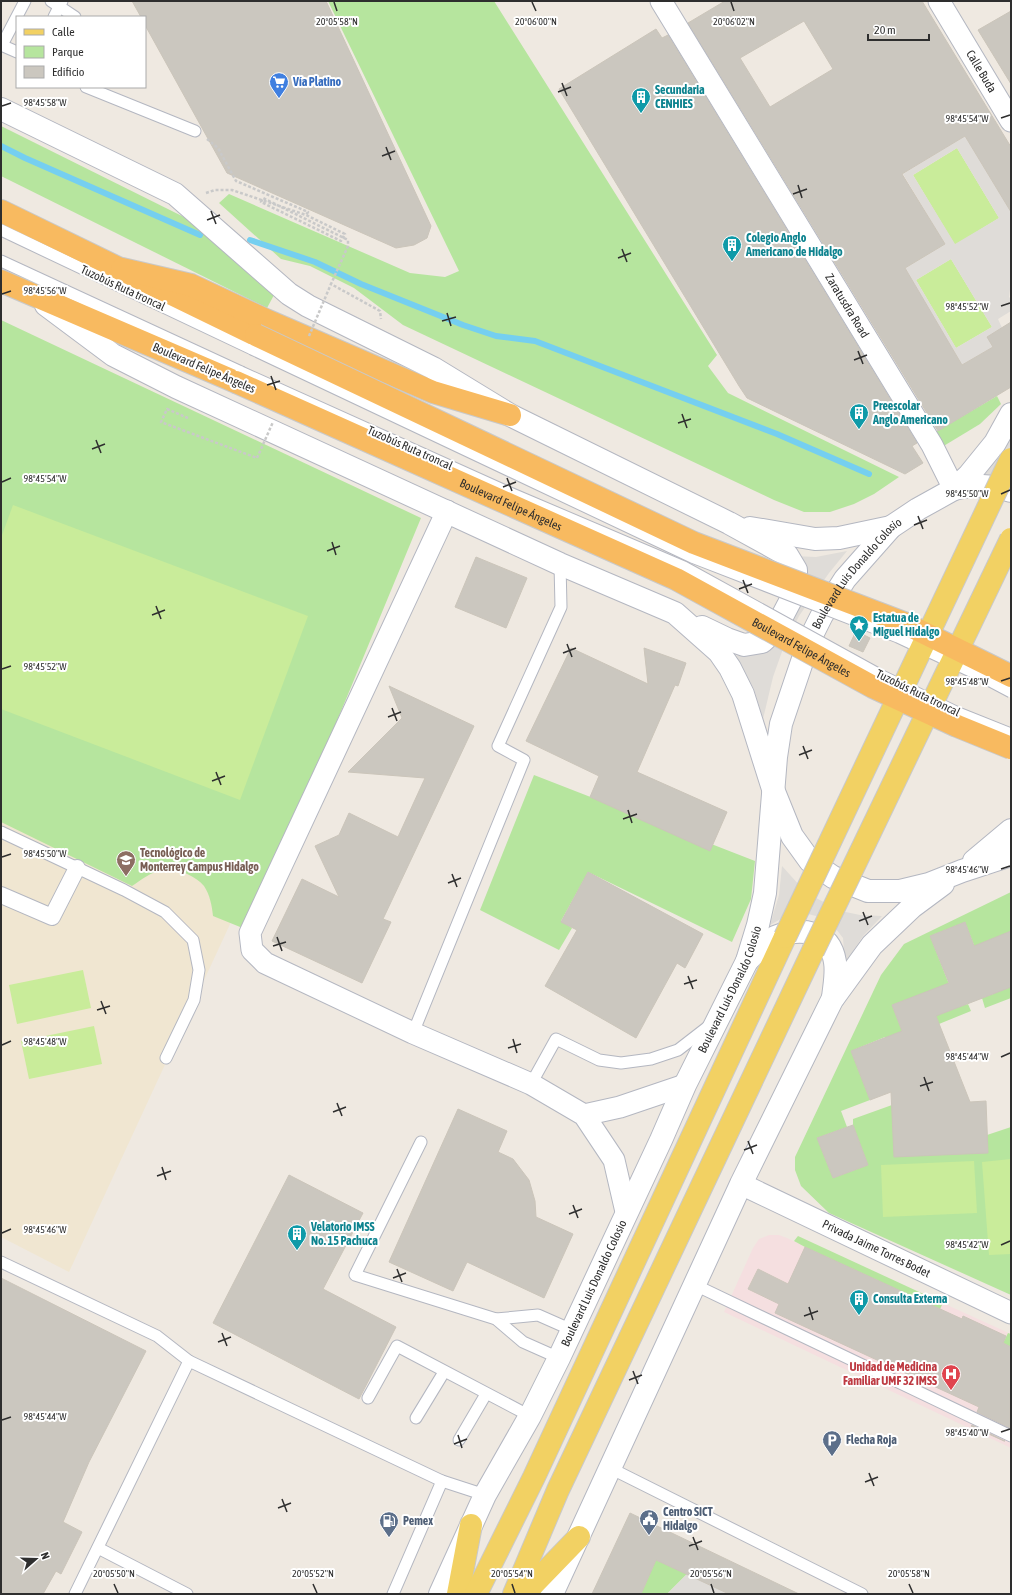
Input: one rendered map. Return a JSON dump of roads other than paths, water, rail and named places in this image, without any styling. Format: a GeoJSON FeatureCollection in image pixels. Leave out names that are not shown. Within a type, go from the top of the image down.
{"type":"FeatureCollection","features":[{"type":"Feature","properties":{"kind":"highway"},"geometry":{"type":"LineString","coordinates":[[1,211],[122,269],[254,342],[694,543],[904,623],[1011,676]]}},
{"type":"Feature","properties":{"kind":"highway"},"geometry":{"type":"LineString","coordinates":[[122,269],[191,285],[266,320],[433,392],[510,415]]}},
{"type":"Feature","properties":{"kind":"highway","name":"Boulevard Felipe Ángeles"},"geometry":{"type":"LineString","coordinates":[[1,281],[36,297],[239,377],[676,579],[873,687],[957,726],[1011,748]]}},
{"type":"Feature","properties":{"kind":"main road"},"geometry":{"type":"LineString","coordinates":[[1,109],[175,194],[289,294],[308,306],[433,368],[510,415],[729,524],[787,555],[796,570],[796,590],[776,630],[762,642],[744,645],[727,639],[676,613],[560,564],[184,390],[113,355],[36,297]]}},
{"type":"Feature","properties":{"kind":"main road","name":"Boulevard Luis Donaldo Colosio"},"geometry":{"type":"LineString","coordinates":[[440,1594],[485,1495],[530,1416],[559,1358],[661,1140],[685,1084],[747,961],[766,893],[773,789],[781,724],[809,641],[822,615],[845,579],[891,526],[954,489],[996,443],[1011,414]]}},
{"type":"Feature","properties":{"kind":"main road"},"geometry":{"type":"LineString","coordinates":[[476,1594],[534,1477],[785,937],[1011,459]]}},
{"type":"Feature","properties":{"kind":"main road"},"geometry":{"type":"LineString","coordinates":[[954,489],[972,485],[983,485],[1011,491]]}},
{"type":"Feature","properties":{"kind":"main road"},"geometry":{"type":"LineString","coordinates":[[729,524],[815,539],[839,538],[891,526]]}},
{"type":"Feature","properties":{"kind":"main road"},"geometry":{"type":"LineString","coordinates":[[514,1594],[558,1490],[813,951],[1011,539]]}},
{"type":"Feature","properties":{"kind":"main road"},"geometry":{"type":"LineString","coordinates":[[676,613],[719,652],[730,668],[743,694],[773,789],[792,836],[810,861],[832,877],[868,891],[900,891],[929,884],[962,871],[1011,855]]}},
{"type":"Feature","properties":{"kind":"main road"},"geometry":{"type":"LineString","coordinates":[[552,1594],[741,1184],[832,1000],[872,945],[886,931],[912,907],[962,871],[1011,830]]}},
{"type":"Feature","properties":{"kind":"main road"},"geometry":{"type":"LineString","coordinates":[[747,961],[774,938],[794,932],[807,931],[823,938],[831,949],[835,961],[836,974],[832,1000]]}},
{"type":"Feature","properties":{"kind":"main road"},"geometry":{"type":"LineString","coordinates":[[458,1594],[471,1525]]}},
{"type":"Feature","properties":{"kind":"main road"},"geometry":{"type":"LineString","coordinates":[[524,1594],[579,1536]]}},
{"type":"Feature","properties":{"kind":"street","name":"Zaratusdra Road"},"geometry":{"type":"LineString","coordinates":[[661,1],[932,445],[954,489]]}},
{"type":"Feature","properties":{"kind":"street","name":"Calle Buda"},"geometry":{"type":"LineString","coordinates":[[939,1],[1011,121]]}},
{"type":"Feature","properties":{"kind":"street"},"geometry":{"type":"LineString","coordinates":[[447,511],[250,932],[252,950],[266,963],[412,1033],[532,1084],[584,1115],[614,1160],[626,1212]]}},
{"type":"Feature","properties":{"kind":"street"},"geometry":{"type":"LineString","coordinates":[[1,895],[52,917],[77,868]]}},
{"type":"Feature","properties":{"kind":"street"},"geometry":{"type":"LineString","coordinates":[[584,1115],[620,1107],[685,1084]]}},
{"type":"Feature","properties":{"kind":"street","name":"Privada Jaime Torres Bodet"},"geometry":{"type":"LineString","coordinates":[[741,1184],[1011,1312]]}},
{"type":"Feature","properties":{"kind":"lane"},"geometry":{"type":"LineString","coordinates":[[17,16],[25,1]]}},
{"type":"Feature","properties":{"kind":"lane"},"geometry":{"type":"LineString","coordinates":[[54,16],[58,3],[74,16]]}},
{"type":"Feature","properties":{"kind":"lane"},"geometry":{"type":"LineString","coordinates":[[16,18],[1,45],[16,52]]}},
{"type":"Feature","properties":{"kind":"lane"},"geometry":{"type":"LineString","coordinates":[[88,88],[195,131]]}},
{"type":"Feature","properties":{"kind":"lane","name":"Tuzobús Ruta troncal"},"geometry":{"type":"LineString","coordinates":[[1,230],[254,342],[692,557],[898,637],[978,674],[1011,692]]}},
{"type":"Feature","properties":{"kind":"lane","name":"Tuzobús Ruta troncal"},"geometry":{"type":"LineString","coordinates":[[1,261],[239,377],[684,567],[880,675],[956,712],[1011,734]]}},
{"type":"Feature","properties":{"kind":"lane"},"geometry":{"type":"LineString","coordinates":[[412,1033],[524,760],[498,746],[561,607],[560,564]]}},
{"type":"Feature","properties":{"kind":"lane"},"geometry":{"type":"LineString","coordinates":[[1,832],[124,890],[165,912],[193,940],[199,970],[194,1000],[166,1058]]}},
{"type":"Feature","properties":{"kind":"lane"},"geometry":{"type":"LineString","coordinates":[[532,1084],[556,1039],[599,1060],[620,1063],[651,1059],[678,1050],[717,1020]]}},
{"type":"Feature","properties":{"kind":"lane"},"geometry":{"type":"LineString","coordinates":[[421,1142],[355,1275],[496,1319],[538,1315],[572,1330]]}},
{"type":"Feature","properties":{"kind":"lane"},"geometry":{"type":"LineString","coordinates":[[1,1262],[157,1336],[189,1360],[442,1481],[485,1495]]}},
{"type":"Feature","properties":{"kind":"lane"},"geometry":{"type":"LineString","coordinates":[[695,1285],[1011,1436]]}},
{"type":"Feature","properties":{"kind":"lane"},"geometry":{"type":"LineString","coordinates":[[496,1319],[523,1342],[559,1358]]}},
{"type":"Feature","properties":{"kind":"lane"},"geometry":{"type":"LineString","coordinates":[[368,1398],[397,1346],[530,1416]]}},
{"type":"Feature","properties":{"kind":"lane"},"geometry":{"type":"LineString","coordinates":[[75,1594],[189,1360]]}},
{"type":"Feature","properties":{"kind":"lane"},"geometry":{"type":"LineString","coordinates":[[416,1418],[444,1372]]}},
{"type":"Feature","properties":{"kind":"lane"},"geometry":{"type":"LineString","coordinates":[[459,1440],[486,1394]]}},
{"type":"Feature","properties":{"kind":"lane"},"geometry":{"type":"LineString","coordinates":[[610,1468],[862,1594]]}},
{"type":"Feature","properties":{"kind":"lane"},"geometry":{"type":"LineString","coordinates":[[393,1594],[442,1481]]}},
{"type":"Feature","properties":{"kind":"lane"},"geometry":{"type":"LineString","coordinates":[[98,1548],[187,1594]]}},
{"type":"Feature","properties":{"kind":"waterway"},"geometry":{"type":"LineString","coordinates":[[1,146],[200,235]]}},
{"type":"Feature","properties":{"kind":"waterway"},"geometry":{"type":"LineString","coordinates":[[250,240],[315,262],[361,284],[463,325],[496,336],[535,341],[777,434],[869,474]]}},
{"type":"Feature","properties":{"kind":"place","name":"Vía Platino"},"geometry":{"type":"Point","coordinates":[279,99]}},
{"type":"Feature","properties":{"kind":"place","name":"Secundaria CENHIES"},"geometry":{"type":"Point","coordinates":[641,114]}},
{"type":"Feature","properties":{"kind":"place","name":"Colegio Anglo Americano de Hidalgo"},"geometry":{"type":"Point","coordinates":[732,262]}},
{"type":"Feature","properties":{"kind":"place","name":"Preescolar Anglo Americano"},"geometry":{"type":"Point","coordinates":[859,430]}},
{"type":"Feature","properties":{"kind":"place","name":"Estatua de Miguel Hidalgo"},"geometry":{"type":"Point","coordinates":[859,642]}},
{"type":"Feature","properties":{"kind":"place","name":"Tecnológico de Monterrey Campus Hidalgo"},"geometry":{"type":"Point","coordinates":[126,877]}},
{"type":"Feature","properties":{"kind":"place","name":"Velatorio IMSS No. 15 Pachuca"},"geometry":{"type":"Point","coordinates":[297,1251]}},
{"type":"Feature","properties":{"kind":"place","name":"Consulta Externa"},"geometry":{"type":"Point","coordinates":[859,1316]}},
{"type":"Feature","properties":{"kind":"place","name":"Unidad de Medicina Familiar UMF 32 IMSS"},"geometry":{"type":"Point","coordinates":[951,1391]}},
{"type":"Feature","properties":{"kind":"place","name":"Flecha Roja"},"geometry":{"type":"Point","coordinates":[832,1457]}},
{"type":"Feature","properties":{"kind":"place","name":"Centro SICT Hidalgo"},"geometry":{"type":"Point","coordinates":[649,1536]}},
{"type":"Feature","properties":{"kind":"place","name":"Pemex"},"geometry":{"type":"Point","coordinates":[389,1538]}}]}
